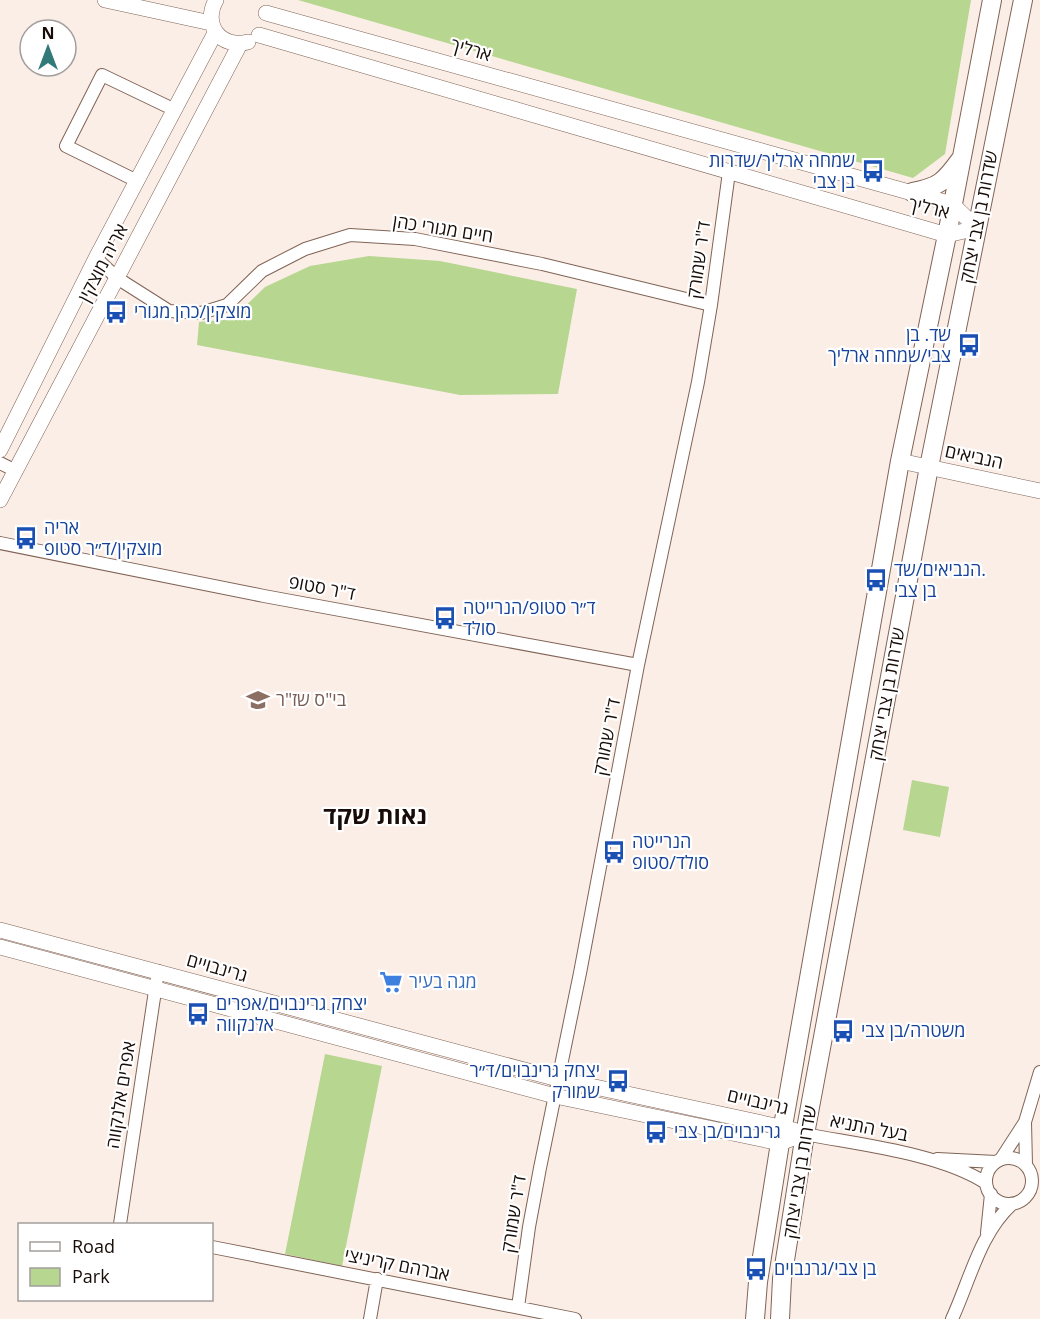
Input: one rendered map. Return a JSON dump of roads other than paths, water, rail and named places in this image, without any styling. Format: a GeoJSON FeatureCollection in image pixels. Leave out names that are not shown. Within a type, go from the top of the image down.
{"type":"FeatureCollection","features":[{"type":"Feature","properties":{"kind":"main road","name":"שדרות בן צבי יצחק"},"geometry":{"type":"LineString","coordinates":[[754,1319],[782,1135],[900,461],[947,235],[992,0]]}},
{"type":"Feature","properties":{"kind":"main road","name":"שדרות בן צבי יצחק"},"geometry":{"type":"LineString","coordinates":[[780,1319],[782,1279],[805,1134],[928,467],[1023,0]]}},
{"type":"Feature","properties":{"kind":"main road"},"geometry":{"type":"LineString","coordinates":[[912,192],[935,188],[961,159]]}},
{"type":"Feature","properties":{"kind":"street"},"geometry":{"type":"LineString","coordinates":[[105,0],[213,28],[222,40],[240,44],[249,42],[259,35],[264,26],[263,6]]}},
{"type":"Feature","properties":{"kind":"street","name":"אריה מוצקין"},"geometry":{"type":"LineString","coordinates":[[0,450],[96,258],[175,110],[213,28],[212,1]]}},
{"type":"Feature","properties":{"kind":"street","name":"ארליך"},"geometry":{"type":"LineString","coordinates":[[263,6],[952,204],[977,228]]}},
{"type":"Feature","properties":{"kind":"street","name":"ארליך"},"geometry":{"type":"LineString","coordinates":[[259,35],[947,235],[977,228]]}},
{"type":"Feature","properties":{"kind":"street","name":"אריה מוצקין"},"geometry":{"type":"LineString","coordinates":[[0,500],[240,44]]}},
{"type":"Feature","properties":{"kind":"street"},"geometry":{"type":"LineString","coordinates":[[137,181],[66,146],[102,75],[175,110]]}},
{"type":"Feature","properties":{"kind":"street","name":"ד\"ר שמורק"},"geometry":{"type":"LineString","coordinates":[[518,1307],[529,1227],[638,665],[698,382],[729,172]]}},
{"type":"Feature","properties":{"kind":"street","name":"חיים מגורי כהן"},"geometry":{"type":"LineString","coordinates":[[96,258],[117,278],[169,311],[201,313],[227,305],[262,271],[305,249],[350,235],[415,239],[542,264],[711,305]]}},
{"type":"Feature","properties":{"kind":"street","name":"הנביאים"},"geometry":{"type":"LineString","coordinates":[[900,461],[1040,490]]}},
{"type":"Feature","properties":{"kind":"street"},"geometry":{"type":"LineString","coordinates":[[0,463],[15,471]]}},
{"type":"Feature","properties":{"kind":"street","name":"ד\"ר סטופ"},"geometry":{"type":"LineString","coordinates":[[0,543],[276,598],[638,665]]}},
{"type":"Feature","properties":{"kind":"street","name":"גרינבויים"},"geometry":{"type":"LineString","coordinates":[[0,930],[558,1079],[782,1135]]}},
{"type":"Feature","properties":{"kind":"street","name":"גרינבויים"},"geometry":{"type":"LineString","coordinates":[[0,947],[555,1095],[782,1135],[805,1134]]}},
{"type":"Feature","properties":{"kind":"street","name":"אפרים אלנקווה"},"geometry":{"type":"LineString","coordinates":[[120,1223],[158,971]]}},
{"type":"Feature","properties":{"kind":"street"},"geometry":{"type":"LineString","coordinates":[[987,1234],[988,1171],[999,1161],[1025,1122],[1040,1072]]}},
{"type":"Feature","properties":{"kind":"street"},"geometry":{"type":"LineString","coordinates":[[952,1319],[987,1234],[1003,1212],[1035,1190],[1032,1184],[1025,1122]]}},
{"type":"Feature","properties":{"kind":"street","name":"בעל התניא"},"geometry":{"type":"LineString","coordinates":[[805,1134],[925,1158],[975,1176],[989,1189]]}},
{"type":"Feature","properties":{"kind":"street","name":"בעל התניא"},"geometry":{"type":"LineString","coordinates":[[925,1158],[999,1161]]}},
{"type":"Feature","properties":{"kind":"street"},"geometry":{"type":"LineString","coordinates":[[999,1161],[1017,1159],[1032,1170]]}},
{"type":"Feature","properties":{"kind":"street"},"geometry":{"type":"LineString","coordinates":[[989,1189],[998,1201],[1012,1204]]}},
{"type":"Feature","properties":{"kind":"street","name":"אברהם קריניצי"},"geometry":{"type":"LineString","coordinates":[[213,1246],[574,1319]]}},
{"type":"Feature","properties":{"kind":"street"},"geometry":{"type":"LineString","coordinates":[[370,1319],[377,1279]]}},
{"type":"Feature","properties":{"kind":"place","name":"שמחה ארליך/שדרות בן צבי"},"geometry":{"type":"Point","coordinates":[873,171]}},
{"type":"Feature","properties":{"kind":"place","name":"מוצקין/כהן מגורי"},"geometry":{"type":"Point","coordinates":[116,312]}},
{"type":"Feature","properties":{"kind":"place","name":"שד. בן צבי/שמחה ארליך"},"geometry":{"type":"Point","coordinates":[969,345]}},
{"type":"Feature","properties":{"kind":"place","name":"אריה מוצקין/ד״ר סטופ"},"geometry":{"type":"Point","coordinates":[26,538]}},
{"type":"Feature","properties":{"kind":"place","name":"הנביאים/שד. בן צבי"},"geometry":{"type":"Point","coordinates":[876,580]}},
{"type":"Feature","properties":{"kind":"place","name":"ד״ר סטופ/הנרייטה סולד"},"geometry":{"type":"Point","coordinates":[445,618]}},
{"type":"Feature","properties":{"kind":"place","name":"בי\"ס שז\"ר"},"geometry":{"type":"Point","coordinates":[258,700]}},
{"type":"Feature","properties":{"kind":"place","name":"הנרייטה סולד/סטופ"},"geometry":{"type":"Point","coordinates":[614,852]}},
{"type":"Feature","properties":{"kind":"place","name":"מגה בעיר"},"geometry":{"type":"Point","coordinates":[391,982]}},
{"type":"Feature","properties":{"kind":"place","name":"יצחק גרינבוים/אפרים אלנקווה"},"geometry":{"type":"Point","coordinates":[198,1014]}},
{"type":"Feature","properties":{"kind":"place","name":"משטרה/בן צבי"},"geometry":{"type":"Point","coordinates":[843,1031]}},
{"type":"Feature","properties":{"kind":"place","name":"יצחק גרינבוים/ד״ר שמורק"},"geometry":{"type":"Point","coordinates":[618,1081]}},
{"type":"Feature","properties":{"kind":"place","name":"גרינבוים/בן צבי"},"geometry":{"type":"Point","coordinates":[656,1132]}},
{"type":"Feature","properties":{"kind":"place","name":"בן צבי/גרנבוים"},"geometry":{"type":"Point","coordinates":[756,1269]}},
{"type":"Feature","properties":{"kind":"district","name":"נאות שקד"},"geometry":{"type":"Point","coordinates":[375,816]}}]}
